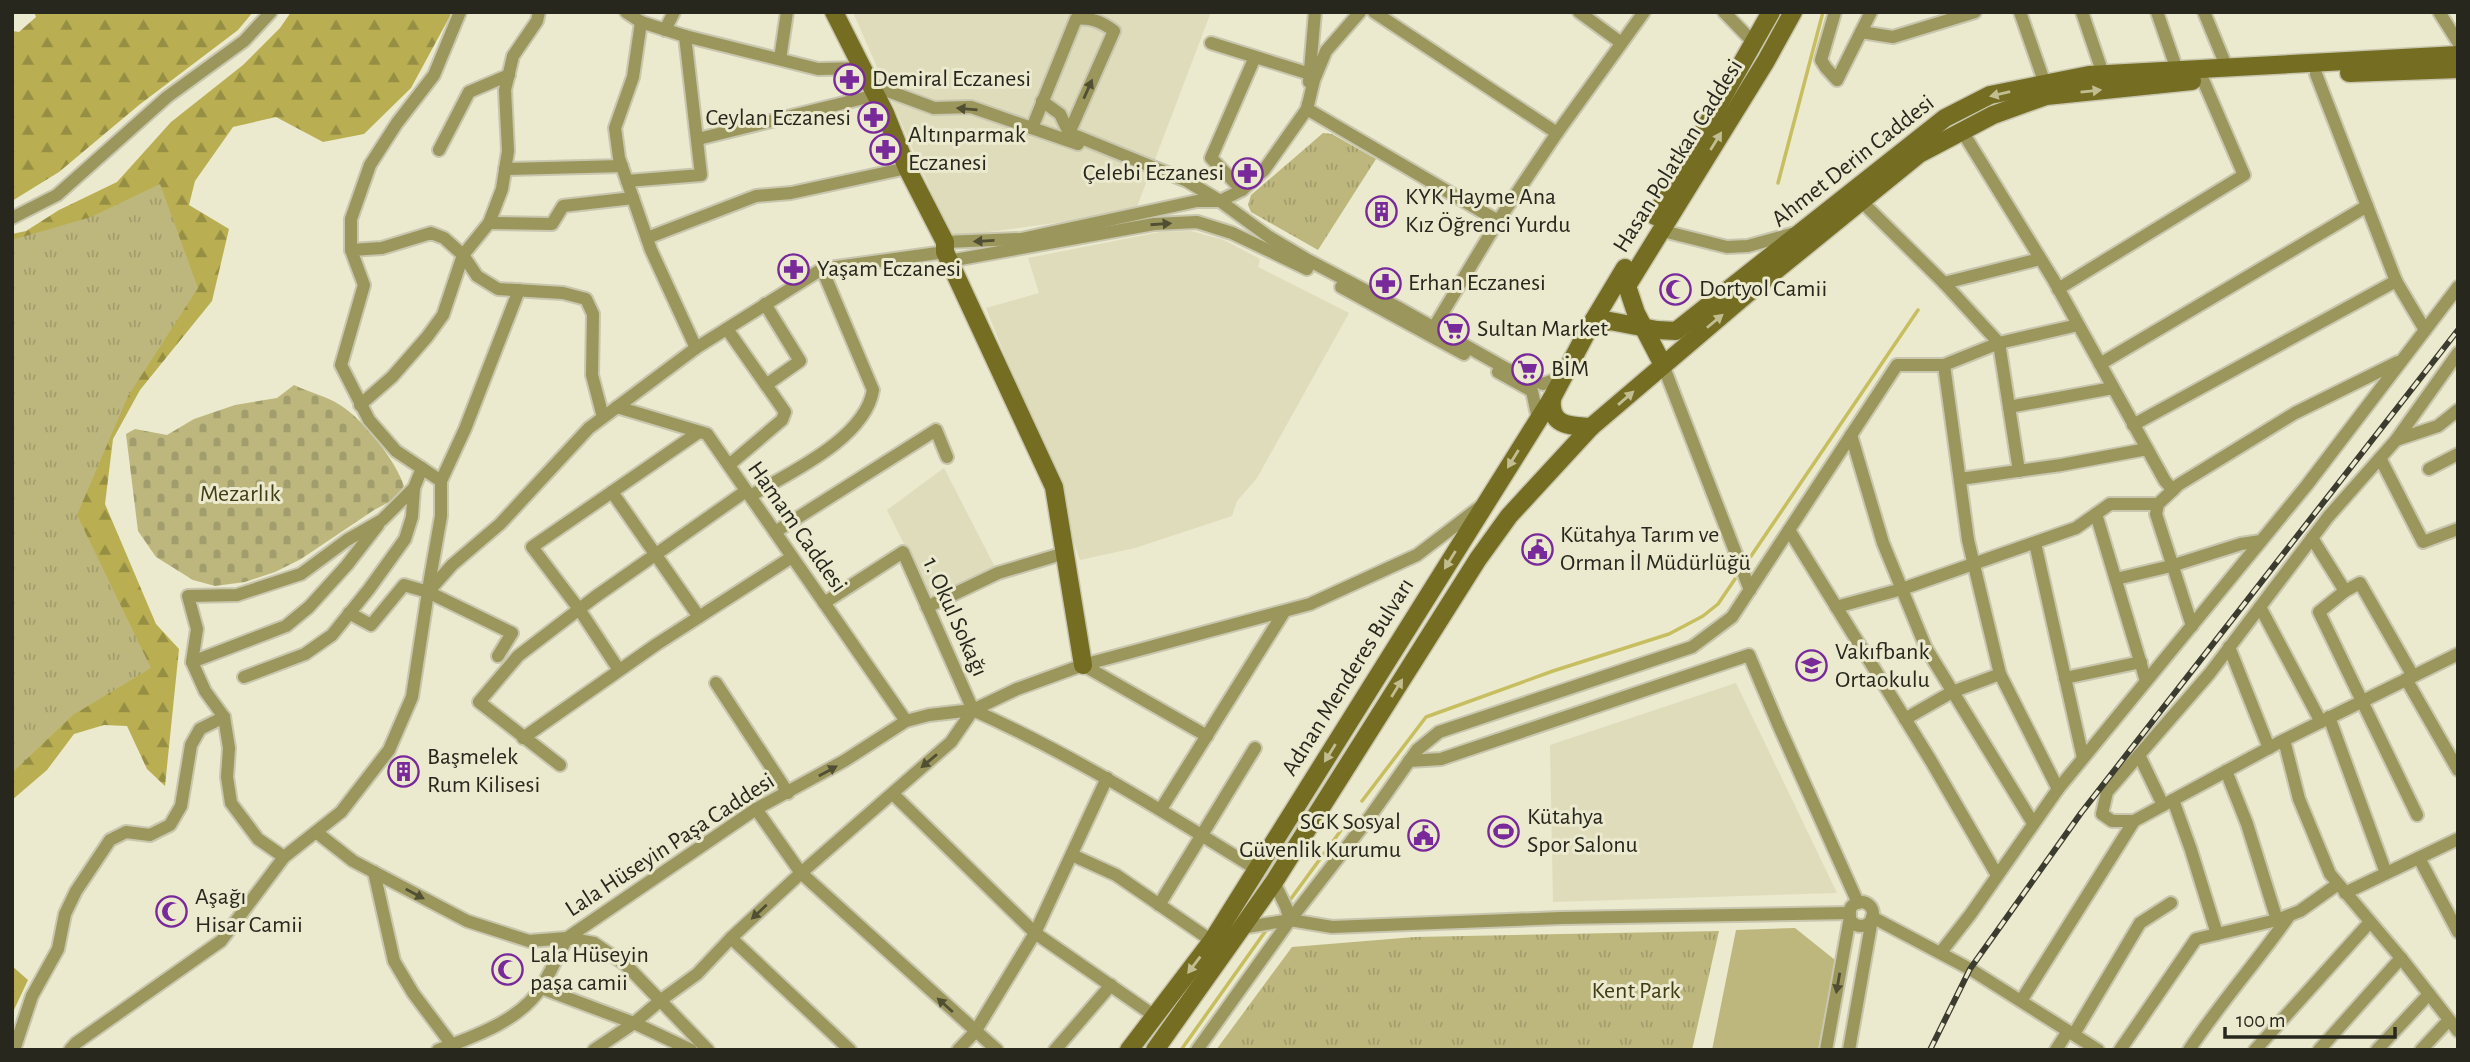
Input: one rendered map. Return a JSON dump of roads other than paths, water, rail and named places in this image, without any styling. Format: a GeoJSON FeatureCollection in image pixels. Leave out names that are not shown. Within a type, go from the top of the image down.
{"type":"FeatureCollection","features":[{"type":"Feature","properties":{"kind":"main road"},"geometry":{"type":"LineString","coordinates":[[834,12],[874,90],[1054,487],[1083,665]]}},
{"type":"Feature","properties":{"kind":"main road","name":"Hasan Polatkan Caddesi"},"geometry":{"type":"LineString","coordinates":[[1644,327],[1626,286],[1766,61],[1793,12]]}},
{"type":"Feature","properties":{"kind":"main road","name":"Hasan Polatkan Caddesi"},"geometry":{"type":"LineString","coordinates":[[1589,328],[1770,13]]}},
{"type":"Feature","properties":{"kind":"main road","name":"Ahmet Derin Caddesi"},"geometry":{"type":"LineString","coordinates":[[1589,328],[1610,321],[1676,331],[1945,118],[1990,95],[2103,74],[2458,55]]}},
{"type":"Feature","properties":{"kind":"main road","name":"Ahmet Derin Caddesi"},"geometry":{"type":"LineString","coordinates":[[1509,516],[1591,427],[1663,365],[1919,154],[1993,115],[2046,96],[2203,80],[2458,69]]}},
{"type":"Feature","properties":{"kind":"main road"},"geometry":{"type":"LineString","coordinates":[[1644,327],[1663,365]]}},
{"type":"Feature","properties":{"kind":"main road"},"geometry":{"type":"LineString","coordinates":[[1486,502],[1552,398],[1589,328]]}},
{"type":"Feature","properties":{"kind":"main road"},"geometry":{"type":"LineString","coordinates":[[1552,398],[1551,409],[1557,420],[1569,426],[1591,427]]}},
{"type":"Feature","properties":{"kind":"main road","name":"Adnan Menderes Bulvarı"},"geometry":{"type":"LineString","coordinates":[[1129,1050],[1212,941],[1486,502]]}},
{"type":"Feature","properties":{"kind":"main road","name":"Adnan Menderes Bulvarı"},"geometry":{"type":"LineString","coordinates":[[1155,1050],[1274,882],[1478,559],[1509,516]]}},
{"type":"Feature","properties":{"kind":"street"},"geometry":{"type":"LineString","coordinates":[[12,218],[57,195],[167,97],[244,41],[271,12]]}},
{"type":"Feature","properties":{"kind":"street"},"geometry":{"type":"LineString","coordinates":[[440,481],[396,451],[369,420],[341,365],[364,285],[351,250],[351,219],[370,165],[397,122],[434,75],[460,12]]}},
{"type":"Feature","properties":{"kind":"street"},"geometry":{"type":"LineString","coordinates":[[360,405],[392,376],[443,315],[463,255],[489,223],[502,189],[508,151],[505,90],[513,56],[537,21],[540,12]]}},
{"type":"Feature","properties":{"kind":"street"},"geometry":{"type":"LineString","coordinates":[[626,12],[641,22],[685,36],[818,69],[863,68]]}},
{"type":"Feature","properties":{"kind":"street"},"geometry":{"type":"LineString","coordinates":[[665,30],[674,12]]}},
{"type":"Feature","properties":{"kind":"street"},"geometry":{"type":"LineString","coordinates":[[780,59],[787,12]]}},
{"type":"Feature","properties":{"kind":"street"},"geometry":{"type":"LineString","coordinates":[[1307,110],[1315,12]]}},
{"type":"Feature","properties":{"kind":"street"},"geometry":{"type":"LineString","coordinates":[[946,252],[1021,239],[1197,201],[1220,201],[1242,190],[1264,170],[1307,110],[1314,80],[1326,51],[1360,12]]}},
{"type":"Feature","properties":{"kind":"street"},"geometry":{"type":"LineString","coordinates":[[1374,12],[1557,133]]}},
{"type":"Feature","properties":{"kind":"street"},"geometry":{"type":"LineString","coordinates":[[1579,12],[1620,42]]}},
{"type":"Feature","properties":{"kind":"street"},"geometry":{"type":"LineString","coordinates":[[1434,327],[1498,222],[1557,133],[1644,12]]}},
{"type":"Feature","properties":{"kind":"street"},"geometry":{"type":"LineString","coordinates":[[1724,12],[1754,43]]}},
{"type":"Feature","properties":{"kind":"street"},"geometry":{"type":"LineString","coordinates":[[1835,12],[1821,60],[1838,80],[1871,12]]}},
{"type":"Feature","properties":{"kind":"street"},"geometry":{"type":"LineString","coordinates":[[1861,32],[1893,37],[1975,12]]}},
{"type":"Feature","properties":{"kind":"street"},"geometry":{"type":"LineString","coordinates":[[2020,12],[2045,84]]}},
{"type":"Feature","properties":{"kind":"street"},"geometry":{"type":"LineString","coordinates":[[2082,12],[2103,74]]}},
{"type":"Feature","properties":{"kind":"street"},"geometry":{"type":"LineString","coordinates":[[2157,12],[2177,71]]}},
{"type":"Feature","properties":{"kind":"street"},"geometry":{"type":"LineString","coordinates":[[2204,12],[2227,68]]}},
{"type":"Feature","properties":{"kind":"street"},"geometry":{"type":"LineString","coordinates":[[2439,12],[2458,42]]}},
{"type":"Feature","properties":{"kind":"street"},"geometry":{"type":"LineString","coordinates":[[1032,128],[1076,19],[1088,18],[1105,24],[1114,31],[1067,137]]}},
{"type":"Feature","properties":{"kind":"street"},"geometry":{"type":"LineString","coordinates":[[641,22],[632,77],[615,128],[622,166],[647,238],[696,348]]}},
{"type":"Feature","properties":{"kind":"street"},"geometry":{"type":"LineString","coordinates":[[627,181],[701,175],[685,36]]}},
{"type":"Feature","properties":{"kind":"street"},"geometry":{"type":"LineString","coordinates":[[1211,43],[1310,74]]}},
{"type":"Feature","properties":{"kind":"street"},"geometry":{"type":"LineString","coordinates":[[1242,190],[1211,158],[1255,57]]}},
{"type":"Feature","properties":{"kind":"street"},"geometry":{"type":"LineString","coordinates":[[2316,74],[2396,281],[2425,330]]}},
{"type":"Feature","properties":{"kind":"street"},"geometry":{"type":"LineString","coordinates":[[439,150],[469,92],[509,75]]}},
{"type":"Feature","properties":{"kind":"street"},"geometry":{"type":"LineString","coordinates":[[2058,289],[2244,175],[2203,80]]}},
{"type":"Feature","properties":{"kind":"street"},"geometry":{"type":"LineString","coordinates":[[698,139],[874,90],[934,108],[971,107],[1067,137],[1187,181],[1306,260],[1434,327],[1505,368],[1543,384],[1563,377]]}},
{"type":"Feature","properties":{"kind":"street"},"geometry":{"type":"LineString","coordinates":[[1042,101],[1060,114],[1067,137],[1183,187],[1197,201],[1197,222]]}},
{"type":"Feature","properties":{"kind":"street"},"geometry":{"type":"LineString","coordinates":[[1307,110],[1498,222]]}},
{"type":"Feature","properties":{"kind":"street"},"geometry":{"type":"LineString","coordinates":[[1962,131],[2058,289],[2165,481],[2173,490]]}},
{"type":"Feature","properties":{"kind":"street"},"geometry":{"type":"LineString","coordinates":[[505,169],[622,166]]}},
{"type":"Feature","properties":{"kind":"street"},"geometry":{"type":"LineString","coordinates":[[647,238],[756,197],[791,193],[908,168]]}},
{"type":"Feature","properties":{"kind":"street"},"geometry":{"type":"LineString","coordinates":[[489,223],[552,224],[563,206],[633,198]]}},
{"type":"Feature","properties":{"kind":"street"},"geometry":{"type":"LineString","coordinates":[[1861,201],[1944,283],[1999,343],[2019,471]]}},
{"type":"Feature","properties":{"kind":"street"},"geometry":{"type":"LineString","coordinates":[[2100,364],[2367,206]]}},
{"type":"Feature","properties":{"kind":"street"},"geometry":{"type":"LineString","coordinates":[[1232,233],[1239,214]]}},
{"type":"Feature","properties":{"kind":"street"},"geometry":{"type":"LineString","coordinates":[[428,593],[452,565],[500,524],[589,428],[696,348],[822,269],[1154,224],[1197,222],[1232,233],[1297,264],[1532,391],[1538,419]]}},
{"type":"Feature","properties":{"kind":"street"},"geometry":{"type":"LineString","coordinates":[[1659,230],[1727,247],[1748,246],[1802,231]]}},
{"type":"Feature","properties":{"kind":"street"},"geometry":{"type":"LineString","coordinates":[[351,250],[382,248],[431,233],[444,238],[463,255],[477,276],[498,289],[563,293],[586,299],[593,314],[592,375],[603,417]]}},
{"type":"Feature","properties":{"kind":"street"},"geometry":{"type":"LineString","coordinates":[[1944,283],[2040,259]]}},
{"type":"Feature","properties":{"kind":"street"},"geometry":{"type":"LineString","coordinates":[[560,765],[479,702],[518,656],[657,554],[748,494],[828,449],[856,423],[871,404],[873,390],[822,269]]}},
{"type":"Feature","properties":{"kind":"street"},"geometry":{"type":"LineString","coordinates":[[2133,425],[2396,281]]}},
{"type":"Feature","properties":{"kind":"street"},"geometry":{"type":"LineString","coordinates":[[1941,952],[2058,789],[2307,485],[2458,287]]}},
{"type":"Feature","properties":{"kind":"street"},"geometry":{"type":"LineString","coordinates":[[70,1050],[76,1043],[221,942],[284,858],[341,812],[389,750],[412,697],[441,516],[440,481],[465,429],[519,290]]}},
{"type":"Feature","properties":{"kind":"street"},"geometry":{"type":"LineString","coordinates":[[765,304],[800,361],[766,385]]}},
{"type":"Feature","properties":{"kind":"street"},"geometry":{"type":"LineString","coordinates":[[1197,1050],[1417,750],[1439,733],[1692,647],[1732,617],[1897,365],[1944,365],[1999,343],[2078,325]]}},
{"type":"Feature","properties":{"kind":"street"},"geometry":{"type":"LineString","coordinates":[[727,329],[785,412],[782,420],[729,465]]}},
{"type":"Feature","properties":{"kind":"street"},"geometry":{"type":"LineString","coordinates":[[2456,660],[2409,678],[2325,719],[2134,821],[2112,821],[2102,814],[2107,792],[2230,647],[2312,538],[2396,440],[2458,353]]}},
{"type":"Feature","properties":{"kind":"street"},"geometry":{"type":"LineString","coordinates":[[2192,626],[2156,514],[2158,504],[2178,485],[2295,413],[2402,360]]}},
{"type":"Feature","properties":{"kind":"street"},"geometry":{"type":"LineString","coordinates":[[1663,365],[1750,590]]}},
{"type":"Feature","properties":{"kind":"street"},"geometry":{"type":"LineString","coordinates":[[1944,365],[1968,540],[2000,674],[2058,789]]}},
{"type":"Feature","properties":{"kind":"street"},"geometry":{"type":"LineString","coordinates":[[2009,407],[2113,388]]}},
{"type":"Feature","properties":{"kind":"street","name":"Hamam Caddesi"},"geometry":{"type":"LineString","coordinates":[[617,408],[707,434],[906,721]]}},
{"type":"Feature","properties":{"kind":"street"},"geometry":{"type":"LineString","coordinates":[[2396,440],[2438,426],[2458,410]]}},
{"type":"Feature","properties":{"kind":"street"},"geometry":{"type":"LineString","coordinates":[[775,532],[936,430],[947,457]]}},
{"type":"Feature","properties":{"kind":"street"},"geometry":{"type":"LineString","coordinates":[[619,670],[579,609],[532,547],[699,432]]}},
{"type":"Feature","properties":{"kind":"street"},"geometry":{"type":"LineString","coordinates":[[1851,435],[1883,543],[1926,648],[2033,823]]}},
{"type":"Feature","properties":{"kind":"street"},"geometry":{"type":"LineString","coordinates":[[1960,479],[2147,449]]}},
{"type":"Feature","properties":{"kind":"street"},"geometry":{"type":"LineString","coordinates":[[2429,469],[2458,454]]}},
{"type":"Feature","properties":{"kind":"street"},"geometry":{"type":"LineString","coordinates":[[2380,458],[2423,542],[2458,529]]}},
{"type":"Feature","properties":{"kind":"street"},"geometry":{"type":"LineString","coordinates":[[244,677],[305,654],[332,635],[405,539],[412,517],[414,488],[422,468]]}},
{"type":"Feature","properties":{"kind":"street"},"geometry":{"type":"LineString","coordinates":[[192,662],[286,626],[309,607],[347,565],[382,520],[414,488]]}},
{"type":"Feature","properties":{"kind":"street"},"geometry":{"type":"LineString","coordinates":[[612,492],[699,617]]}},
{"type":"Feature","properties":{"kind":"street"},"geometry":{"type":"LineString","coordinates":[[594,1050],[698,974],[801,873],[951,742],[973,710],[1017,689],[1083,665],[1310,604],[1417,555],[1486,502]]}},
{"type":"Feature","properties":{"kind":"street"},"geometry":{"type":"LineString","coordinates":[[1836,607],[1902,590],[2076,528],[2110,504],[2158,504]]}},
{"type":"Feature","properties":{"kind":"street"},"geometry":{"type":"LineString","coordinates":[[2096,514],[2146,681]]}},
{"type":"Feature","properties":{"kind":"street"},"geometry":{"type":"LineString","coordinates":[[284,858],[258,839],[231,803],[227,777],[229,748],[224,717],[205,691],[192,662],[197,629],[188,596],[237,595],[301,574],[348,540],[382,520]]}},
{"type":"Feature","properties":{"kind":"street"},"geometry":{"type":"LineString","coordinates":[[1789,530],[1997,875]]}},
{"type":"Feature","properties":{"kind":"street"},"geometry":{"type":"LineString","coordinates":[[2312,538],[2345,591]]}},
{"type":"Feature","properties":{"kind":"street"},"geometry":{"type":"LineString","coordinates":[[2116,579],[2171,566],[2241,544],[2261,541]]}},
{"type":"Feature","properties":{"kind":"street"},"geometry":{"type":"LineString","coordinates":[[2035,543],[2083,758]]}},
{"type":"Feature","properties":{"kind":"street","name":"1. Okul Sokağı"},"geometry":{"type":"LineString","coordinates":[[824,603],[903,552],[973,710]]}},
{"type":"Feature","properties":{"kind":"street"},"geometry":{"type":"LineString","coordinates":[[927,607],[998,573],[1065,553]]}},
{"type":"Feature","properties":{"kind":"street"},"geometry":{"type":"LineString","coordinates":[[523,738],[619,670],[792,557]]}},
{"type":"Feature","properties":{"kind":"street"},"geometry":{"type":"LineString","coordinates":[[2417,815],[2319,612],[2345,591],[2360,583],[2458,770]]}},
{"type":"Feature","properties":{"kind":"street"},"geometry":{"type":"LineString","coordinates":[[349,613],[371,625],[404,585],[428,593],[512,633],[498,656]]}},
{"type":"Feature","properties":{"kind":"street"},"geometry":{"type":"LineString","coordinates":[[2260,607],[2325,719],[2386,873]]}},
{"type":"Feature","properties":{"kind":"street"},"geometry":{"type":"LineString","coordinates":[[1161,809],[1284,612]]}},
{"type":"Feature","properties":{"kind":"street"},"geometry":{"type":"LineString","coordinates":[[2230,647],[2269,748]]}},
{"type":"Feature","properties":{"kind":"street"},"geometry":{"type":"LineString","coordinates":[[1409,761],[1441,759],[1749,655],[1856,924],[1865,925],[1872,918]]}},
{"type":"Feature","properties":{"kind":"street"},"geometry":{"type":"LineString","coordinates":[[2065,678],[2141,662]]}},
{"type":"Feature","properties":{"kind":"street"},"geometry":{"type":"LineString","coordinates":[[1083,665],[1207,736]]}},
{"type":"Feature","properties":{"kind":"street"},"geometry":{"type":"LineString","coordinates":[[1905,719],[1952,692],[2000,674]]}},
{"type":"Feature","properties":{"kind":"street"},"geometry":{"type":"LineString","coordinates":[[716,683],[788,793]]}},
{"type":"Feature","properties":{"kind":"street"},"geometry":{"type":"LineString","coordinates":[[973,710],[1035,738],[1107,778],[1256,869]]}},
{"type":"Feature","properties":{"kind":"street","name":"Lala Hüseyin Paşa Caddesi"},"geometry":{"type":"LineString","coordinates":[[316,832],[354,861],[467,921],[528,941],[567,938],[756,809],[845,761],[906,721],[929,715],[973,710]]}},
{"type":"Feature","properties":{"kind":"street"},"geometry":{"type":"LineString","coordinates":[[14,1050],[32,996],[58,949],[65,914],[76,891],[110,840],[126,832],[150,835],[170,825],[181,806],[191,745],[200,729],[224,717]]}},
{"type":"Feature","properties":{"kind":"street"},"geometry":{"type":"LineString","coordinates":[[2284,740],[2299,800],[2330,874],[2458,1031]]}},
{"type":"Feature","properties":{"kind":"street"},"geometry":{"type":"LineString","coordinates":[[1159,905],[1255,748]]}},
{"type":"Feature","properties":{"kind":"street"},"geometry":{"type":"LineString","coordinates":[[2139,755],[2192,850],[2217,934]]}},
{"type":"Feature","properties":{"kind":"street"},"geometry":{"type":"LineString","coordinates":[[2189,1050],[2212,1014],[2270,944],[2283,918],[2226,771]]}},
{"type":"Feature","properties":{"kind":"street"},"geometry":{"type":"LineString","coordinates":[[958,1050],[975,1032],[1035,933],[1107,778]]}},
{"type":"Feature","properties":{"kind":"street"},"geometry":{"type":"LineString","coordinates":[[893,794],[1035,933],[1156,1017]]}},
{"type":"Feature","properties":{"kind":"street"},"geometry":{"type":"LineString","coordinates":[[756,809],[801,873],[997,1050]]}},
{"type":"Feature","properties":{"kind":"street"},"geometry":{"type":"LineString","coordinates":[[2021,1001],[2134,821]]}},
{"type":"Feature","properties":{"kind":"street"},"geometry":{"type":"LineString","coordinates":[[2120,1050],[2196,939],[2283,918],[2342,888],[2386,873],[2458,839]]}},
{"type":"Feature","properties":{"kind":"street"},"geometry":{"type":"LineString","coordinates":[[1072,855],[1116,875],[1212,941]]}},
{"type":"Feature","properties":{"kind":"street"},"geometry":{"type":"LineString","coordinates":[[2418,858],[2458,932]]}},
{"type":"Feature","properties":{"kind":"street"},"geometry":{"type":"LineString","coordinates":[[374,872],[394,961],[413,993],[452,1045]]}},
{"type":"Feature","properties":{"kind":"street"},"geometry":{"type":"LineString","coordinates":[[1274,882],[1290,920]]}},
{"type":"Feature","properties":{"kind":"street"},"geometry":{"type":"LineString","coordinates":[[2056,1050],[2071,1032],[2140,923],[2171,903]]}},
{"type":"Feature","properties":{"kind":"street"},"geometry":{"type":"LineString","coordinates":[[1241,928],[1290,920],[1332,928],[1560,918],[1853,911],[1868,905],[1872,910],[1872,918],[1849,1050]]}},
{"type":"Feature","properties":{"kind":"street"},"geometry":{"type":"LineString","coordinates":[[1826,1050],[1853,911]]}},
{"type":"Feature","properties":{"kind":"street"},"geometry":{"type":"LineString","coordinates":[[1872,918],[1941,952],[2098,1050]]}},
{"type":"Feature","properties":{"kind":"street"},"geometry":{"type":"LineString","coordinates":[[2255,1050],[2370,922]]}},
{"type":"Feature","properties":{"kind":"street"},"geometry":{"type":"LineString","coordinates":[[438,1050],[492,1029],[519,1011],[541,988],[567,938],[594,943],[626,965],[709,1050]]}},
{"type":"Feature","properties":{"kind":"street"},"geometry":{"type":"LineString","coordinates":[[731,939],[850,1050]]}},
{"type":"Feature","properties":{"kind":"street"},"geometry":{"type":"LineString","coordinates":[[2319,1050],[2401,958]]}},
{"type":"Feature","properties":{"kind":"street"},"geometry":{"type":"LineString","coordinates":[[1055,1050],[1111,985]]}},
{"type":"Feature","properties":{"kind":"street"},"geometry":{"type":"LineString","coordinates":[[541,988],[634,1023],[691,1050]]}},
{"type":"Feature","properties":{"kind":"street"},"geometry":{"type":"LineString","coordinates":[[2377,1050],[2429,994]]}},
{"type":"Feature","properties":{"kind":"street"},"geometry":{"type":"LineString","coordinates":[[2421,1050],[2449,1020]]}},
{"type":"Feature","properties":{"kind":"waterway"},"geometry":{"type":"LineString","coordinates":[[1778,183],[1823,12]]}},
{"type":"Feature","properties":{"kind":"waterway"},"geometry":{"type":"LineString","coordinates":[[1747,562],[1918,310]]}},
{"type":"Feature","properties":{"kind":"waterway"},"geometry":{"type":"LineString","coordinates":[[1362,801],[1426,717],[1553,671],[1669,634],[1703,616],[1718,604],[1735,579]]}},
{"type":"Feature","properties":{"kind":"waterway"},"geometry":{"type":"LineString","coordinates":[[1290,900],[1350,818]]}},
{"type":"Feature","properties":{"kind":"waterway"},"geometry":{"type":"LineString","coordinates":[[1181,1050],[1267,929]]}},
{"type":"Feature","properties":{"kind":"railway"},"geometry":{"type":"LineString","coordinates":[[1930,1050],[1970,969],[2081,813],[2458,330]]}},
{"type":"Feature","properties":{"kind":"place","name":"Demiral Eczanesi"},"geometry":{"type":"Point","coordinates":[849,79]}},
{"type":"Feature","properties":{"kind":"place","name":"Ceylan Eczanesi"},"geometry":{"type":"Point","coordinates":[874,118]}},
{"type":"Feature","properties":{"kind":"place","name":"Altınparmak Eczanesi"},"geometry":{"type":"Point","coordinates":[885,149]}},
{"type":"Feature","properties":{"kind":"place","name":"Çelebi Eczanesi"},"geometry":{"type":"Point","coordinates":[1247,173]}},
{"type":"Feature","properties":{"kind":"place","name":"KYK Hayme Ana Kız Öğrenci Yurdu"},"geometry":{"type":"Point","coordinates":[1382,211]}},
{"type":"Feature","properties":{"kind":"place","name":"Yaşam Eczanesi"},"geometry":{"type":"Point","coordinates":[794,269]}},
{"type":"Feature","properties":{"kind":"place","name":"Erhan Eczanesi"},"geometry":{"type":"Point","coordinates":[1385,283]}},
{"type":"Feature","properties":{"kind":"place","name":"Dortyol Camii"},"geometry":{"type":"Point","coordinates":[1676,289]}},
{"type":"Feature","properties":{"kind":"place","name":"Sultan Market"},"geometry":{"type":"Point","coordinates":[1454,329]}},
{"type":"Feature","properties":{"kind":"place","name":"BİM"},"geometry":{"type":"Point","coordinates":[1528,369]}},
{"type":"Feature","properties":{"kind":"place","name":"Kütahya Tarım ve Orman İl Müdürlüğü"},"geometry":{"type":"Point","coordinates":[1537,549]}},
{"type":"Feature","properties":{"kind":"place","name":"Vakıfbank Ortaokulu"},"geometry":{"type":"Point","coordinates":[1812,666]}},
{"type":"Feature","properties":{"kind":"place","name":"Başmelek Rum Kilisesi"},"geometry":{"type":"Point","coordinates":[404,771]}},
{"type":"Feature","properties":{"kind":"place","name":"Kütahya Spor Salonu"},"geometry":{"type":"Point","coordinates":[1504,831]}},
{"type":"Feature","properties":{"kind":"place","name":"SGK Sosyal Güvenlik Kurumu"},"geometry":{"type":"Point","coordinates":[1424,836]}},
{"type":"Feature","properties":{"kind":"place","name":"Aşağı Hisar Camii"},"geometry":{"type":"Point","coordinates":[172,911]}},
{"type":"Feature","properties":{"kind":"place","name":"Lala Hüseyin paşa camii"},"geometry":{"type":"Point","coordinates":[507,969]}},
{"type":"Feature","properties":{"kind":"park label","name":"Mezarlık"},"geometry":{"type":"Point","coordinates":[240,494]}},
{"type":"Feature","properties":{"kind":"park label","name":"Kent Park"},"geometry":{"type":"Point","coordinates":[1636,991]}}]}
